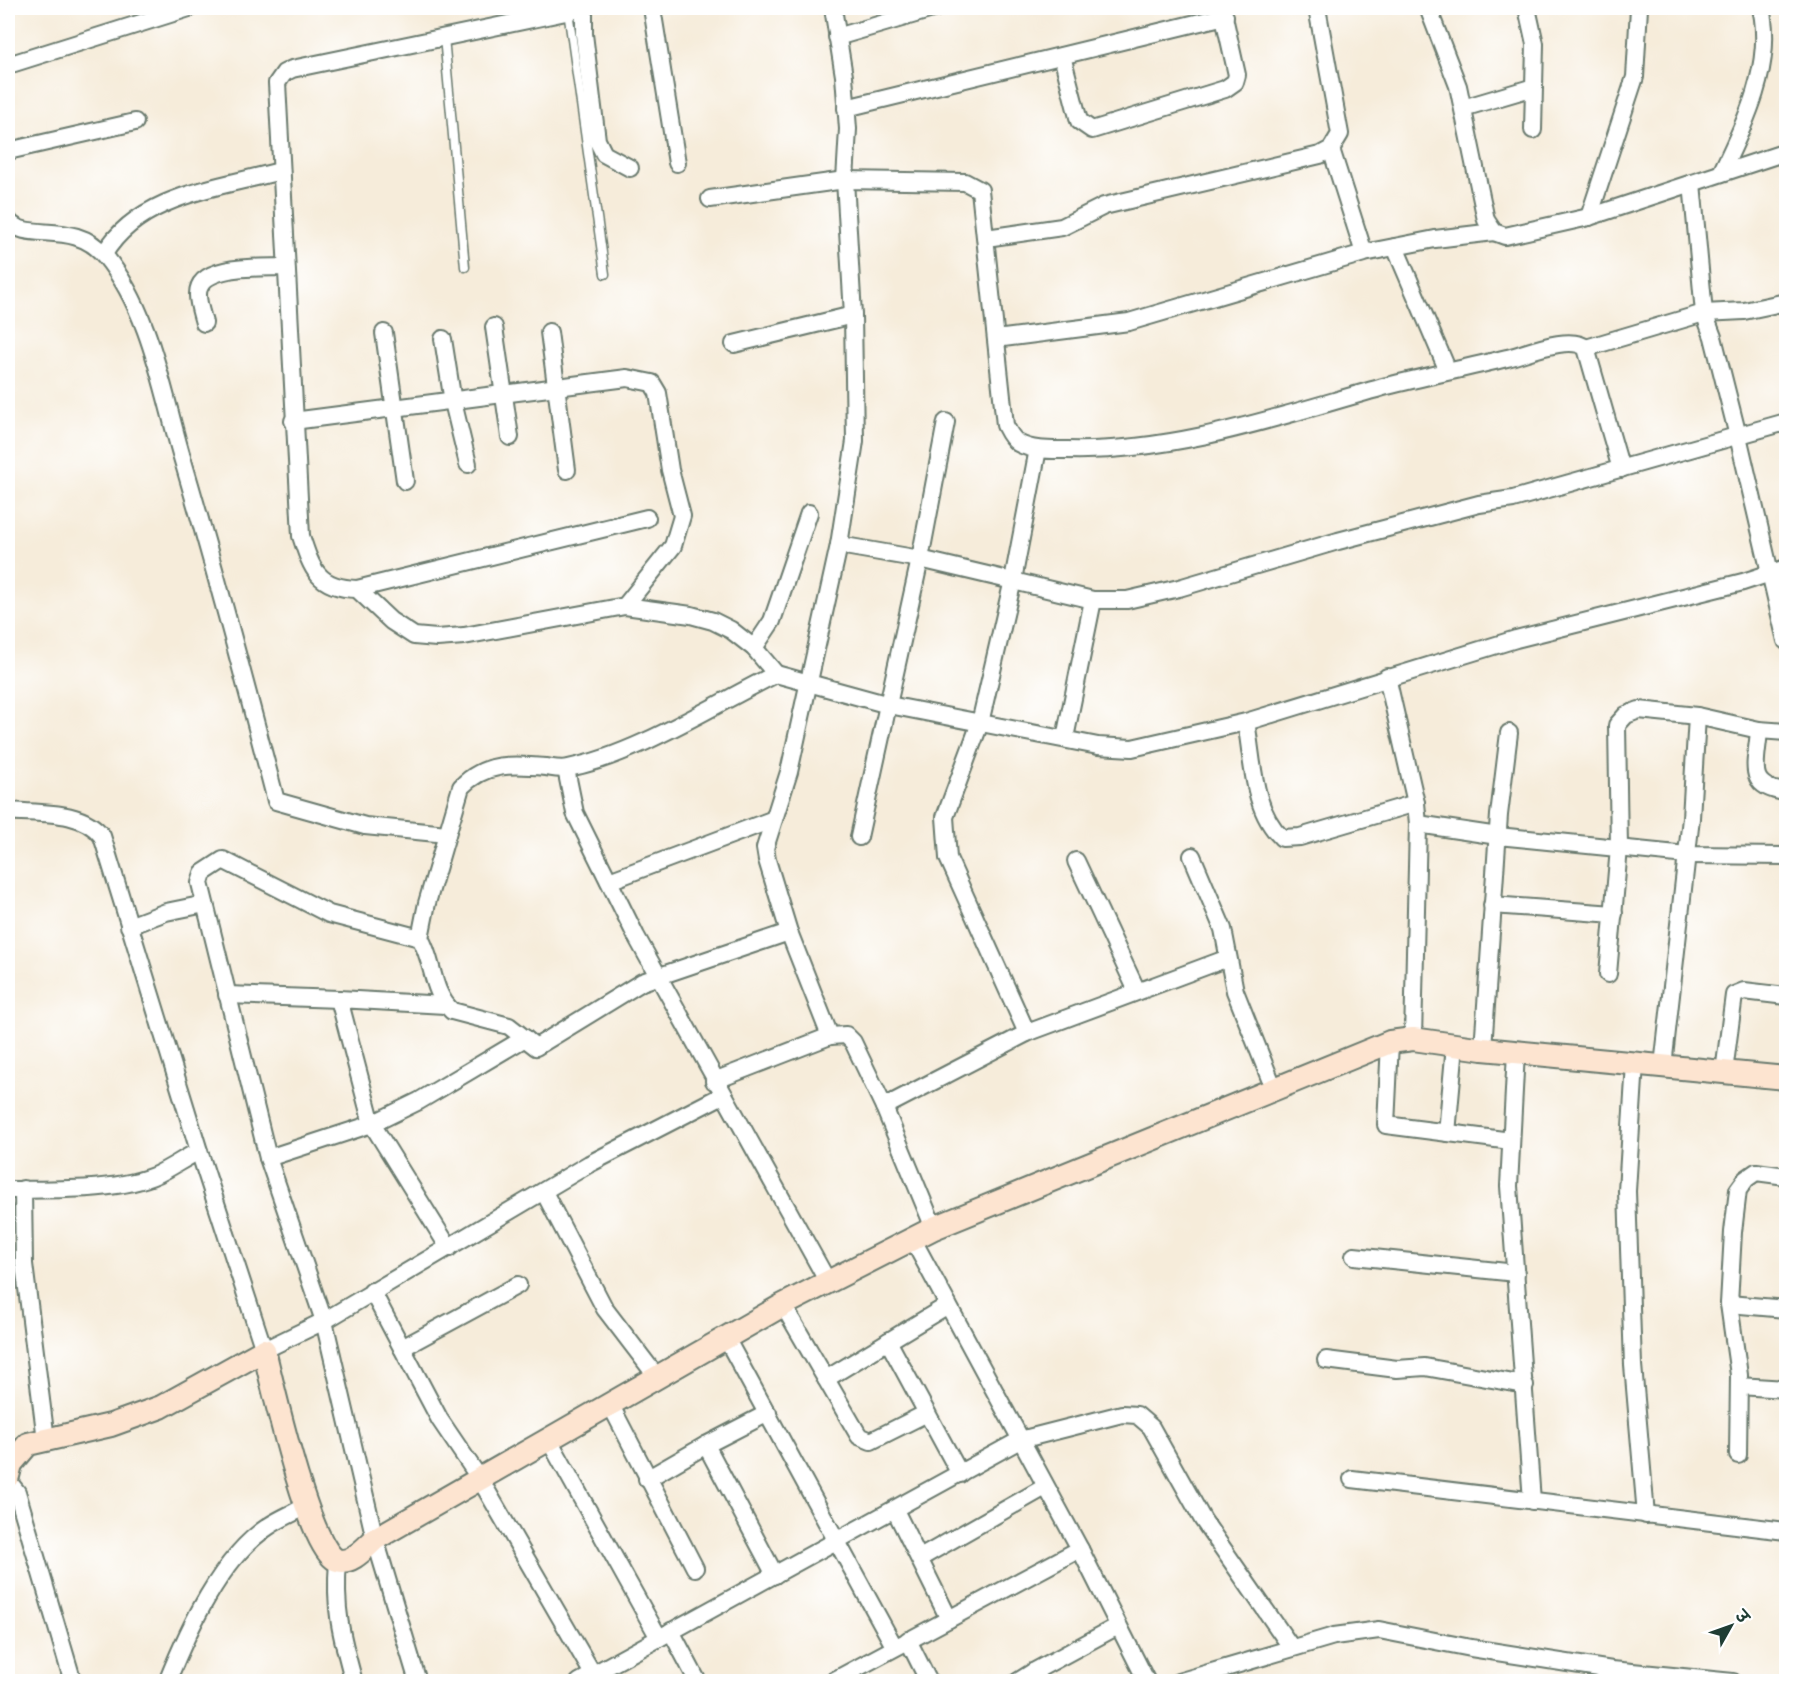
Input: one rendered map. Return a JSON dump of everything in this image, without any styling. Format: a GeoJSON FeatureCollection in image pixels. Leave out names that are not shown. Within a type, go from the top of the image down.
{"type":"FeatureCollection","features":[{"type":"Feature","properties":{"kind":"street"},"geometry":{"type":"LineString","coordinates":[[126,8],[131,24]]}},
{"type":"Feature","properties":{"kind":"street"},"geometry":{"type":"LineString","coordinates":[[8,65],[131,24],[189,8]]}},
{"type":"Feature","properties":{"kind":"street"},"geometry":{"type":"LineString","coordinates":[[652,8],[677,163]]}},
{"type":"Feature","properties":{"kind":"street"},"geometry":{"type":"LineString","coordinates":[[830,1036],[789,932],[766,860],[765,848],[789,772],[839,545],[855,441],[853,315],[845,180],[846,108],[833,8]]}},
{"type":"Feature","properties":{"kind":"street"},"geometry":{"type":"LineString","coordinates":[[837,37],[936,8]]}},
{"type":"Feature","properties":{"kind":"street"},"geometry":{"type":"LineString","coordinates":[[986,238],[1062,227],[1104,206],[1320,155],[1331,149],[1340,134],[1317,8]]}},
{"type":"Feature","properties":{"kind":"street"},"geometry":{"type":"LineString","coordinates":[[1428,8],[1458,86],[1486,220],[1494,232]]}},
{"type":"Feature","properties":{"kind":"street"},"geometry":{"type":"LineString","coordinates":[[1527,8],[1535,44],[1533,130]]}},
{"type":"Feature","properties":{"kind":"street"},"geometry":{"type":"LineString","coordinates":[[1589,217],[1635,77],[1639,8]]}},
{"type":"Feature","properties":{"kind":"street"},"geometry":{"type":"LineString","coordinates":[[1721,173],[1745,124],[1762,65],[1761,8]]}},
{"type":"Feature","properties":{"kind":"street"},"geometry":{"type":"LineString","coordinates":[[630,168],[603,154],[597,140],[580,9],[292,69],[284,73],[277,83],[293,421],[301,536],[309,562],[321,580],[339,589],[357,589],[647,518]]}},
{"type":"Feature","properties":{"kind":"street"},"geometry":{"type":"LineString","coordinates":[[846,108],[1062,56],[1223,12],[1237,75],[1235,82],[1224,89],[1092,130],[1079,121],[1062,56]]}},
{"type":"Feature","properties":{"kind":"street"},"geometry":{"type":"LineString","coordinates":[[1463,108],[1534,87]]}},
{"type":"Feature","properties":{"kind":"street"},"geometry":{"type":"LineString","coordinates":[[8,151],[135,122]]}},
{"type":"Feature","properties":{"kind":"street"},"geometry":{"type":"LineString","coordinates":[[1331,149],[1364,254]]}},
{"type":"Feature","properties":{"kind":"street"},"geometry":{"type":"LineString","coordinates":[[996,339],[1129,322],[1364,254],[1435,239],[1494,232],[1505,236],[1589,217],[1786,152]]}},
{"type":"Feature","properties":{"kind":"street"},"geometry":{"type":"LineString","coordinates":[[104,254],[113,238],[132,220],[160,204],[280,171]]}},
{"type":"Feature","properties":{"kind":"street"},"geometry":{"type":"LineString","coordinates":[[710,199],[845,180],[965,182],[974,185],[980,190],[1005,425],[1010,436],[1018,443],[1038,449],[1110,451],[1204,437],[1541,347],[1576,344],[1586,348],[1704,313],[1744,311],[1786,302]]}},
{"type":"Feature","properties":{"kind":"street"},"geometry":{"type":"LineString","coordinates":[[1692,183],[1704,313],[1713,337],[1738,436],[1779,571],[1786,641]]}},
{"type":"Feature","properties":{"kind":"street"},"geometry":{"type":"LineString","coordinates":[[9,226],[30,231],[54,231],[81,237],[104,254],[137,309],[150,345],[227,611],[276,801],[365,826],[447,834]]}},
{"type":"Feature","properties":{"kind":"street"},"geometry":{"type":"LineString","coordinates":[[1395,248],[1448,371]]}},
{"type":"Feature","properties":{"kind":"street"},"geometry":{"type":"LineString","coordinates":[[204,324],[198,295],[200,283],[208,276],[220,271],[285,267]]}},
{"type":"Feature","properties":{"kind":"street"},"geometry":{"type":"LineString","coordinates":[[734,344],[853,315]]}},
{"type":"Feature","properties":{"kind":"street"},"geometry":{"type":"LineString","coordinates":[[494,327],[510,437]]}},
{"type":"Feature","properties":{"kind":"street"},"geometry":{"type":"LineString","coordinates":[[549,332],[567,470]]}},
{"type":"Feature","properties":{"kind":"street"},"geometry":{"type":"LineString","coordinates":[[384,333],[405,481]]}},
{"type":"Feature","properties":{"kind":"street"},"geometry":{"type":"LineString","coordinates":[[443,339],[453,402],[468,464]]}},
{"type":"Feature","properties":{"kind":"street"},"geometry":{"type":"LineString","coordinates":[[1586,348],[1621,470]]}},
{"type":"Feature","properties":{"kind":"street"},"geometry":{"type":"LineString","coordinates":[[293,421],[504,396],[627,378],[652,383],[658,393],[670,470],[682,516],[673,546],[625,606]]}},
{"type":"Feature","properties":{"kind":"street"},"geometry":{"type":"LineString","coordinates":[[859,837],[921,559],[946,422]]}},
{"type":"Feature","properties":{"kind":"street"},"geometry":{"type":"LineString","coordinates":[[839,545],[921,559],[1093,600],[1127,600],[1179,588],[1338,541],[1479,504],[1513,500],[1786,422]]}},
{"type":"Feature","properties":{"kind":"street"},"geometry":{"type":"LineString","coordinates":[[1027,1033],[948,858],[945,847],[945,817],[980,723],[1013,580],[1038,449]]}},
{"type":"Feature","properties":{"kind":"street"},"geometry":{"type":"LineString","coordinates":[[754,648],[772,621],[809,513]]}},
{"type":"Feature","properties":{"kind":"street"},"geometry":{"type":"LineString","coordinates":[[357,589],[391,621],[414,636],[436,638],[464,636],[625,606],[691,615],[713,621],[754,648],[777,674],[808,684],[889,705],[980,723],[1098,746],[1132,748],[1246,722],[1526,636],[1779,571]]}},
{"type":"Feature","properties":{"kind":"street"},"geometry":{"type":"LineString","coordinates":[[1065,738],[1093,600]]}},
{"type":"Feature","properties":{"kind":"street"},"geometry":{"type":"LineString","coordinates":[[777,674],[608,757],[566,769],[512,764],[485,768],[470,777],[461,787],[420,938],[445,1005],[452,1011],[509,1026],[536,1047],[642,982],[789,932]]}},
{"type":"Feature","properties":{"kind":"street"},"geometry":{"type":"LineString","coordinates":[[1387,677],[1416,803],[1418,824],[1413,1039]]}},
{"type":"Feature","properties":{"kind":"street"},"geometry":{"type":"LineString","coordinates":[[1608,974],[1619,848],[1617,725],[1626,715],[1638,710],[1698,716],[1759,730],[1786,732]]}},
{"type":"Feature","properties":{"kind":"street"},"geometry":{"type":"LineString","coordinates":[[1663,1066],[1687,855],[1698,716]]}},
{"type":"Feature","properties":{"kind":"street"},"geometry":{"type":"LineString","coordinates":[[1246,722],[1261,808],[1272,828],[1282,838],[1300,837],[1416,803]]}},
{"type":"Feature","properties":{"kind":"street"},"geometry":{"type":"LineString","coordinates":[[1759,730],[1756,774],[1760,783],[1769,790],[1786,792]]}},
{"type":"Feature","properties":{"kind":"street"},"geometry":{"type":"LineString","coordinates":[[1483,1049],[1492,905],[1509,733]]}},
{"type":"Feature","properties":{"kind":"street"},"geometry":{"type":"LineString","coordinates":[[566,769],[575,813],[658,977],[828,1282]]}},
{"type":"Feature","properties":{"kind":"street"},"geometry":{"type":"LineString","coordinates":[[8,811],[80,818],[95,828],[106,846],[198,1151],[264,1350],[306,1506],[328,1555],[338,1561],[352,1559],[375,1539],[783,1305],[934,1228],[1390,1042],[1413,1039],[1483,1049],[1786,1078]]}},
{"type":"Feature","properties":{"kind":"street"},"geometry":{"type":"LineString","coordinates":[[609,881],[774,819]]}},
{"type":"Feature","properties":{"kind":"street"},"geometry":{"type":"LineString","coordinates":[[1418,824],[1498,836],[1687,855],[1786,856]]}},
{"type":"Feature","properties":{"kind":"street"},"geometry":{"type":"LineString","coordinates":[[1192,856],[1223,929],[1235,991],[1274,1089]]}},
{"type":"Feature","properties":{"kind":"street"},"geometry":{"type":"LineString","coordinates":[[418,1682],[375,1539],[324,1321],[268,1158],[200,883],[203,873],[223,860],[328,914],[420,938]]}},
{"type":"Feature","properties":{"kind":"street"},"geometry":{"type":"LineString","coordinates":[[1076,861],[1137,991]]}},
{"type":"Feature","properties":{"kind":"street"},"geometry":{"type":"LineString","coordinates":[[129,926],[166,912],[205,904]]}},
{"type":"Feature","properties":{"kind":"street"},"geometry":{"type":"LineString","coordinates":[[1492,905],[1614,914]]}},
{"type":"Feature","properties":{"kind":"street"},"geometry":{"type":"LineString","coordinates":[[884,1107],[1027,1033],[1228,958]]}},
{"type":"Feature","properties":{"kind":"street"},"geometry":{"type":"LineString","coordinates":[[1724,1072],[1734,995],[1744,991],[1786,996]]}},
{"type":"Feature","properties":{"kind":"street"},"geometry":{"type":"LineString","coordinates":[[227,995],[445,1005]]}},
{"type":"Feature","properties":{"kind":"street"},"geometry":{"type":"LineString","coordinates":[[339,999],[372,1124],[449,1248]]}},
{"type":"Feature","properties":{"kind":"street"},"geometry":{"type":"LineString","coordinates":[[8,1476],[11,1464],[28,1444],[111,1425],[161,1407],[264,1350],[324,1321],[719,1088],[830,1036],[846,1035],[853,1042],[884,1107],[934,1228]]}},
{"type":"Feature","properties":{"kind":"street"},"geometry":{"type":"LineString","coordinates":[[268,1158],[372,1124],[419,1101],[525,1038]]}},
{"type":"Feature","properties":{"kind":"street"},"geometry":{"type":"LineString","coordinates":[[1390,1042],[1386,1125],[1511,1141]]}},
{"type":"Feature","properties":{"kind":"street"},"geometry":{"type":"LineString","coordinates":[[1447,1133],[1455,1045]]}},
{"type":"Feature","properties":{"kind":"street"},"geometry":{"type":"LineString","coordinates":[[1516,1052],[1509,1186],[1532,1502]]}},
{"type":"Feature","properties":{"kind":"street"},"geometry":{"type":"LineString","coordinates":[[1635,1064],[1627,1191],[1633,1365],[1646,1515]]}},
{"type":"Feature","properties":{"kind":"street"},"geometry":{"type":"LineString","coordinates":[[46,1440],[15,1190],[83,1188],[137,1181],[157,1174],[198,1151]]}},
{"type":"Feature","properties":{"kind":"street"},"geometry":{"type":"LineString","coordinates":[[1738,1455],[1739,1386],[1729,1304],[1732,1232],[1738,1190],[1746,1179],[1756,1172],[1786,1176]]}},
{"type":"Feature","properties":{"kind":"street"},"geometry":{"type":"LineString","coordinates":[[544,1192],[605,1309],[657,1377]]}},
{"type":"Feature","properties":{"kind":"street"},"geometry":{"type":"LineString","coordinates":[[913,1240],[1080,1549],[1147,1682]]}},
{"type":"Feature","properties":{"kind":"street"},"geometry":{"type":"LineString","coordinates":[[1354,1256],[1516,1273]]}},
{"type":"Feature","properties":{"kind":"street"},"geometry":{"type":"LineString","coordinates":[[402,1348],[518,1285]]}},
{"type":"Feature","properties":{"kind":"street"},"geometry":{"type":"LineString","coordinates":[[372,1291],[440,1420],[480,1479],[586,1678],[838,1542],[1020,1440],[1122,1414],[1137,1414],[1151,1426],[1203,1520],[1291,1647]]}},
{"type":"Feature","properties":{"kind":"street"},"geometry":{"type":"LineString","coordinates":[[1729,1304],[1786,1309]]}},
{"type":"Feature","properties":{"kind":"street"},"geometry":{"type":"LineString","coordinates":[[783,1305],[859,1436],[871,1441],[927,1413]]}},
{"type":"Feature","properties":{"kind":"street"},"geometry":{"type":"LineString","coordinates":[[826,1379],[948,1305]]}},
{"type":"Feature","properties":{"kind":"street"},"geometry":{"type":"LineString","coordinates":[[726,1338],[838,1542],[901,1643],[929,1682]]}},
{"type":"Feature","properties":{"kind":"street"},"geometry":{"type":"LineString","coordinates":[[888,1341],[960,1474]]}},
{"type":"Feature","properties":{"kind":"street"},"geometry":{"type":"LineString","coordinates":[[1326,1360],[1397,1369],[1425,1367],[1525,1385]]}},
{"type":"Feature","properties":{"kind":"street"},"geometry":{"type":"LineString","coordinates":[[1739,1386],[1786,1389]]}},
{"type":"Feature","properties":{"kind":"street"},"geometry":{"type":"LineString","coordinates":[[610,1404],[695,1568]]}},
{"type":"Feature","properties":{"kind":"street"},"geometry":{"type":"LineString","coordinates":[[647,1479],[768,1413]]}},
{"type":"Feature","properties":{"kind":"street"},"geometry":{"type":"LineString","coordinates":[[548,1438],[665,1634],[698,1682]]}},
{"type":"Feature","properties":{"kind":"street"},"geometry":{"type":"LineString","coordinates":[[706,1445],[776,1575]]}},
{"type":"Feature","properties":{"kind":"street"},"geometry":{"type":"LineString","coordinates":[[1352,1479],[1786,1531]]}},
{"type":"Feature","properties":{"kind":"street"},"geometry":{"type":"LineString","coordinates":[[8,1481],[17,1492],[73,1682]]}},
{"type":"Feature","properties":{"kind":"street"},"geometry":{"type":"LineString","coordinates":[[920,1558],[1045,1487]]}},
{"type":"Feature","properties":{"kind":"street"},"geometry":{"type":"LineString","coordinates":[[167,1682],[191,1626],[231,1562],[269,1526],[306,1506]]}},
{"type":"Feature","properties":{"kind":"street"},"geometry":{"type":"LineString","coordinates":[[895,1510],[949,1619]]}},
{"type":"Feature","properties":{"kind":"street"},"geometry":{"type":"LineString","coordinates":[[831,1682],[1080,1549]]}},
{"type":"Feature","properties":{"kind":"street"},"geometry":{"type":"LineString","coordinates":[[338,1561],[335,1598],[339,1627],[354,1682]]}},
{"type":"Feature","properties":{"kind":"street"},"geometry":{"type":"LineString","coordinates":[[1017,1682],[1036,1677],[1118,1626]]}},
{"type":"Feature","properties":{"kind":"street"},"geometry":{"type":"LineString","coordinates":[[1178,1682],[1334,1635],[1379,1630],[1615,1676],[1723,1681]]}},
{"type":"Feature","properties":{"kind":"lane"},"geometry":{"type":"LineString","coordinates":[[580,9],[605,274]]}},
{"type":"Feature","properties":{"kind":"lane"},"geometry":{"type":"LineString","coordinates":[[444,37],[465,267]]}}]}
